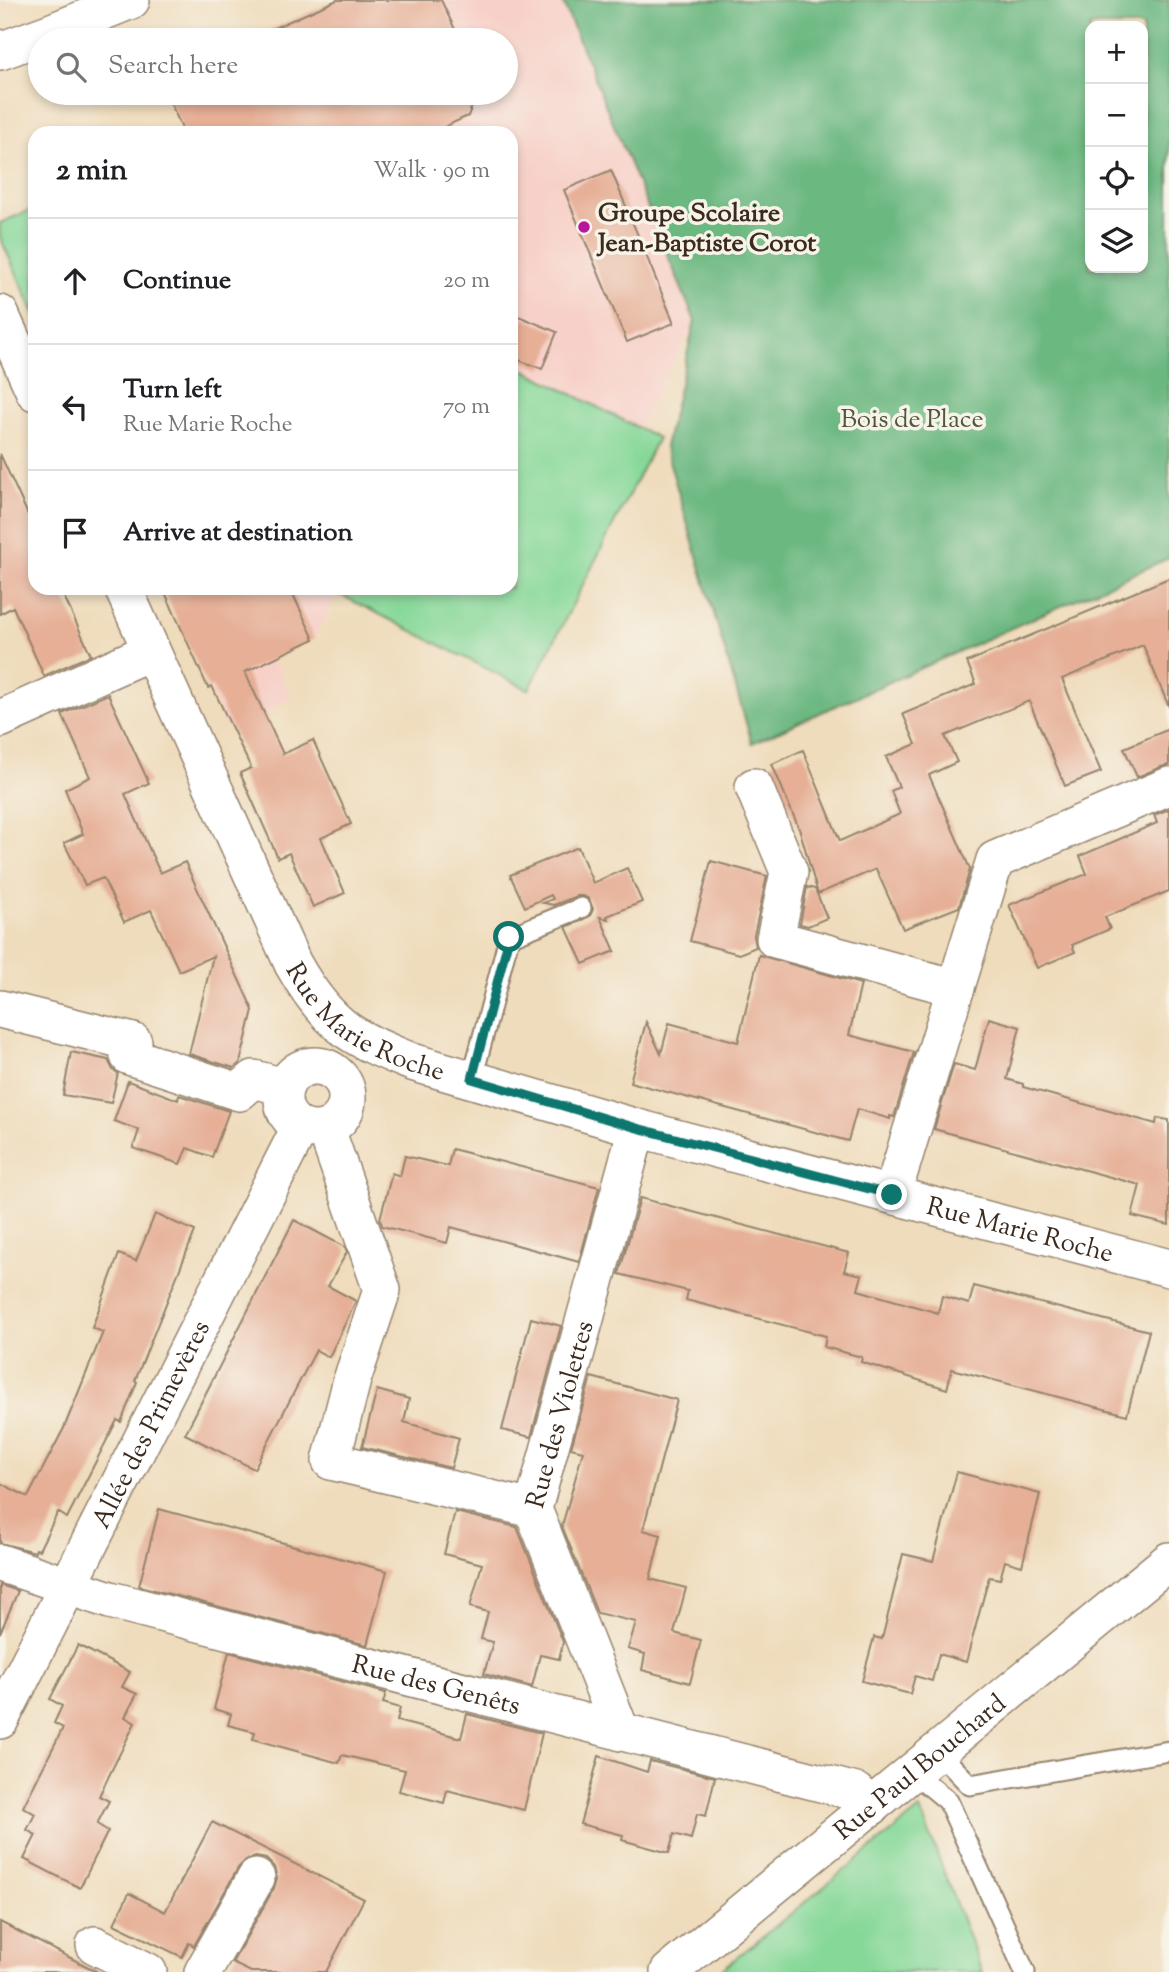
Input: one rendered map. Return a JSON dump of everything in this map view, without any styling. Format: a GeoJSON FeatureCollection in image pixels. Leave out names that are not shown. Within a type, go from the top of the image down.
{"type":"FeatureCollection","features":[{"type":"Feature","properties":{"kind":"street"},"geometry":{"type":"LineString","coordinates":[[64,28],[131,0]]}},
{"type":"Feature","properties":{"kind":"street"},"geometry":{"type":"LineString","coordinates":[[0,51],[28,41]]}},
{"type":"Feature","properties":{"kind":"street"},"geometry":{"type":"LineString","coordinates":[[0,314],[28,377]]}},
{"type":"Feature","properties":{"kind":"street","name":"Rue Marie Roche"},"geometry":{"type":"LineString","coordinates":[[126,595],[293,964],[306,988],[348,1030],[412,1062],[637,1128],[1169,1268]]}},
{"type":"Feature","properties":{"kind":"street"},"geometry":{"type":"LineString","coordinates":[[0,719],[151,651]]}},
{"type":"Feature","properties":{"kind":"street"},"geometry":{"type":"LineString","coordinates":[[892,1195],[995,860],[1169,786]]}},
{"type":"Feature","properties":{"kind":"street"},"geometry":{"type":"LineString","coordinates":[[754,787],[789,872],[775,939],[956,988]]}},
{"type":"Feature","properties":{"kind":"street"},"geometry":{"type":"LineString","coordinates":[[0,1009],[133,1042],[129,1056],[239,1091],[254,1079],[284,1087]]}},
{"type":"Feature","properties":{"kind":"street"},"geometry":{"type":"LineString","coordinates":[[330,1069],[348,1030]]}},
{"type":"Feature","properties":{"kind":"street"},"geometry":{"type":"LineString","coordinates":[[316,1065],[330,1069],[340,1077],[346,1087],[348,1100],[345,1112],[337,1122],[313,1128],[291,1121],[284,1110],[282,1099],[284,1087],[291,1075],[303,1067],[316,1065]]}},
{"type":"Feature","properties":{"kind":"street"},"geometry":{"type":"LineString","coordinates":[[313,1128],[382,1290],[352,1380],[331,1461],[533,1509]]}},
{"type":"Feature","properties":{"kind":"street","name":"Allée des Primevères"},"geometry":{"type":"LineString","coordinates":[[0,1720],[67,1586],[313,1128]]}},
{"type":"Feature","properties":{"kind":"street","name":"Rue des Violettes"},"geometry":{"type":"LineString","coordinates":[[621,1732],[533,1509],[637,1128]]}},
{"type":"Feature","properties":{"kind":"street","name":"Rue Paul Bouchard"},"geometry":{"type":"LineString","coordinates":[[668,1972],[1169,1561]]}},
{"type":"Feature","properties":{"kind":"street","name":"Rue des Genêts"},"geometry":{"type":"LineString","coordinates":[[0,1563],[110,1600],[856,1792],[871,1807]]}},
{"type":"Feature","properties":{"kind":"street"},"geometry":{"type":"LineString","coordinates":[[203,1972],[257,1878]]}},
{"type":"Feature","properties":{"kind":"street"},"geometry":{"type":"LineString","coordinates":[[95,1945],[148,1972]]}},
{"type":"Feature","properties":{"kind":"lane"},"geometry":{"type":"LineString","coordinates":[[472,1079],[509,937],[581,908]]}},
{"type":"Feature","properties":{"kind":"lane"},"geometry":{"type":"LineString","coordinates":[[925,1761],[970,1784],[1169,1751]]}},
{"type":"Feature","properties":{"kind":"lane"},"geometry":{"type":"LineString","coordinates":[[925,1761],[948,1801],[1025,1972]]}},
{"type":"Feature","properties":{"kind":"shaded area","name":"Groupe Scolaire Jean-Baptiste Corot"},"geometry":{"type":"Polygon","coordinates":[[[351,0],[562,0],[695,321],[639,428],[518,367],[518,126],[181,126],[171,105],[518,105],[518,28],[363,28],[351,0]]]}},
{"type":"Feature","properties":{"kind":"shaded area"},"geometry":{"type":"Polygon","coordinates":[[[166,595],[336,595],[314,639],[273,659],[291,699],[226,728],[166,595]]]}},
{"type":"Feature","properties":{"kind":"green space","name":"Bois de Place"},"geometry":{"type":"Polygon","coordinates":[[[562,0],[1169,0],[1169,558],[752,743],[665,447],[695,321],[562,0]]]}},
{"type":"Feature","properties":{"kind":"green space"},"geometry":{"type":"Polygon","coordinates":[[[28,211],[28,299],[0,237],[0,223],[28,211]]]}},
{"type":"Feature","properties":{"kind":"green space"},"geometry":{"type":"Polygon","coordinates":[[[518,367],[658,438],[529,690],[341,595],[518,595],[518,367]]]}},
{"type":"Feature","properties":{"kind":"green space"},"geometry":{"type":"Polygon","coordinates":[[[920,1809],[982,1972],[719,1972],[920,1809]]]}},
{"type":"Feature","properties":{"kind":"building"},"geometry":{"type":"Polygon","coordinates":[[[337,0],[441,0],[454,28],[274,28],[337,0]]]}},
{"type":"Feature","properties":{"kind":"building"},"geometry":{"type":"Polygon","coordinates":[[[171,105],[472,105],[468,116],[446,126],[181,126],[171,105]]]}},
{"type":"Feature","properties":{"kind":"building"},"geometry":{"type":"Polygon","coordinates":[[[611,170],[674,323],[627,342],[564,190],[611,170]]]}},
{"type":"Feature","properties":{"kind":"building"},"geometry":{"type":"Polygon","coordinates":[[[518,316],[557,332],[542,369],[518,360],[518,316]]]}},
{"type":"Feature","properties":{"kind":"building"},"geometry":{"type":"Polygon","coordinates":[[[0,454],[28,515],[28,595],[63,595],[91,655],[44,676],[13,607],[0,614],[0,454]]]}},
{"type":"Feature","properties":{"kind":"building"},"geometry":{"type":"Polygon","coordinates":[[[1169,578],[1169,707],[1143,645],[1062,679],[1101,772],[1065,786],[1029,701],[945,736],[957,762],[929,775],[970,869],[959,907],[903,929],[876,869],[818,894],[800,831],[772,764],[803,750],[840,841],[900,814],[891,791],[899,787],[886,757],[916,744],[903,714],[976,684],[967,662],[1169,578]]]}},
{"type":"Feature","properties":{"kind":"building"},"geometry":{"type":"Polygon","coordinates":[[[166,595],[293,595],[314,639],[245,672],[283,754],[313,740],[351,824],[321,838],[345,893],[313,907],[289,853],[278,858],[240,773],[251,768],[212,686],[208,688],[166,595]]]}},
{"type":"Feature","properties":{"kind":"building"},"geometry":{"type":"Polygon","coordinates":[[[108,694],[149,783],[125,794],[160,873],[185,862],[253,1010],[240,1063],[234,1068],[189,1054],[213,956],[179,971],[151,910],[124,922],[103,878],[85,885],[64,843],[83,834],[65,789],[90,777],[62,714],[108,694]]]}},
{"type":"Feature","properties":{"kind":"building"},"geometry":{"type":"Polygon","coordinates":[[[1169,729],[1169,765],[1137,777],[1124,748],[1169,729]]]}},
{"type":"Feature","properties":{"kind":"building"},"geometry":{"type":"Polygon","coordinates":[[[1169,809],[1169,891],[1105,917],[1110,929],[1072,945],[1075,952],[1037,968],[1009,905],[1087,874],[1080,856],[1157,823],[1154,815],[1169,809]]]}},
{"type":"Feature","properties":{"kind":"building"},"geometry":{"type":"Polygon","coordinates":[[[578,847],[593,883],[627,868],[642,902],[607,916],[608,919],[600,917],[615,951],[583,964],[566,927],[590,916],[593,909],[589,899],[577,896],[554,905],[543,903],[553,899],[551,895],[525,907],[510,875],[578,847]]]}},
{"type":"Feature","properties":{"kind":"building"},"geometry":{"type":"Polygon","coordinates":[[[711,861],[767,876],[754,935],[756,947],[739,954],[690,941],[711,861]]]}},
{"type":"Feature","properties":{"kind":"building"},"geometry":{"type":"Polygon","coordinates":[[[807,887],[815,889],[827,918],[808,926],[800,924],[807,887]]]}},
{"type":"Feature","properties":{"kind":"building"},"geometry":{"type":"Polygon","coordinates":[[[759,955],[861,984],[849,1035],[914,1052],[894,1117],[890,1116],[890,1119],[857,1109],[848,1141],[630,1082],[646,1022],[661,1054],[669,1023],[738,1042],[759,955]]]}},
{"type":"Feature","properties":{"kind":"building"},"geometry":{"type":"Polygon","coordinates":[[[989,1018],[1020,1027],[1007,1079],[1023,1084],[1023,1087],[1156,1124],[1157,1118],[1169,1120],[1169,1225],[1132,1216],[1140,1185],[934,1129],[954,1064],[975,1070],[989,1018]]]}},
{"type":"Feature","properties":{"kind":"building"},"geometry":{"type":"Polygon","coordinates":[[[71,1052],[108,1060],[113,1070],[118,1073],[111,1103],[63,1095],[71,1052]]]}},
{"type":"Feature","properties":{"kind":"building"},"geometry":{"type":"Polygon","coordinates":[[[128,1081],[178,1100],[179,1095],[229,1111],[212,1157],[187,1148],[180,1164],[133,1148],[139,1130],[114,1121],[128,1081]]]}},
{"type":"Feature","properties":{"kind":"building"},"geometry":{"type":"Polygon","coordinates":[[[452,1149],[599,1187],[579,1262],[451,1227],[447,1243],[382,1226],[380,1219],[392,1173],[400,1176],[405,1156],[448,1166],[452,1149]]]}},
{"type":"Feature","properties":{"kind":"building"},"geometry":{"type":"Polygon","coordinates":[[[640,1198],[849,1253],[844,1271],[862,1275],[858,1290],[938,1313],[942,1296],[969,1304],[974,1286],[1149,1331],[1127,1415],[952,1369],[947,1389],[861,1362],[862,1357],[824,1347],[826,1336],[686,1300],[688,1291],[619,1274],[640,1198]]]}},
{"type":"Feature","properties":{"kind":"building"},"geometry":{"type":"Polygon","coordinates":[[[155,1214],[195,1231],[121,1422],[117,1420],[67,1518],[58,1512],[39,1550],[36,1549],[35,1552],[0,1543],[0,1483],[28,1497],[64,1428],[103,1332],[92,1328],[119,1254],[136,1261],[155,1214]]]}},
{"type":"Feature","properties":{"kind":"building"},"geometry":{"type":"Polygon","coordinates":[[[294,1220],[345,1247],[347,1252],[328,1286],[356,1301],[329,1357],[316,1350],[254,1469],[185,1434],[294,1220]]]}},
{"type":"Feature","properties":{"kind":"building"},"geometry":{"type":"Polygon","coordinates":[[[531,1318],[561,1326],[531,1437],[502,1430],[531,1318]]]}},
{"type":"Feature","properties":{"kind":"building"},"geometry":{"type":"Polygon","coordinates":[[[591,1377],[677,1400],[643,1530],[661,1535],[650,1579],[686,1588],[674,1633],[701,1640],[690,1683],[642,1670],[645,1654],[628,1649],[636,1622],[597,1613],[562,1526],[583,1451],[571,1448],[591,1377]]]}},
{"type":"Feature","properties":{"kind":"building"},"geometry":{"type":"Polygon","coordinates":[[[377,1390],[409,1399],[404,1422],[459,1438],[451,1468],[362,1447],[377,1390]]]}},
{"type":"Feature","properties":{"kind":"building"},"geometry":{"type":"Polygon","coordinates":[[[957,1472],[1040,1494],[1022,1566],[1005,1561],[1000,1579],[989,1577],[966,1662],[939,1654],[932,1681],[915,1676],[910,1694],[862,1681],[874,1637],[882,1639],[903,1554],[933,1561],[957,1472]]]}},
{"type":"Feature","properties":{"kind":"building"},"geometry":{"type":"Polygon","coordinates":[[[159,1509],[387,1571],[367,1645],[139,1586],[159,1509]]]}},
{"type":"Feature","properties":{"kind":"building"},"geometry":{"type":"Polygon","coordinates":[[[455,1512],[517,1527],[563,1642],[559,1659],[540,1655],[532,1687],[484,1674],[493,1642],[481,1639],[488,1612],[470,1607],[482,1564],[444,1554],[455,1512]]]}},
{"type":"Feature","properties":{"kind":"building"},"geometry":{"type":"Polygon","coordinates":[[[0,1585],[18,1591],[0,1633],[0,1585]]]}},
{"type":"Feature","properties":{"kind":"building"},"geometry":{"type":"Polygon","coordinates":[[[78,1645],[130,1672],[122,1687],[137,1694],[125,1717],[135,1723],[99,1796],[109,1801],[97,1824],[108,1831],[80,1888],[24,1859],[36,1835],[27,1830],[35,1814],[23,1807],[63,1728],[54,1723],[62,1706],[50,1699],[78,1645]]]}},
{"type":"Feature","properties":{"kind":"building"},"geometry":{"type":"Polygon","coordinates":[[[229,1652],[386,1693],[383,1703],[400,1708],[397,1721],[461,1738],[467,1714],[542,1733],[524,1810],[447,1790],[444,1803],[399,1791],[405,1770],[342,1755],[339,1763],[253,1739],[255,1732],[228,1725],[231,1714],[214,1709],[229,1652]]]}},
{"type":"Feature","properties":{"kind":"building"},"geometry":{"type":"Polygon","coordinates":[[[599,1756],[647,1772],[650,1761],[715,1777],[706,1816],[697,1814],[691,1839],[674,1834],[669,1853],[622,1840],[623,1835],[580,1824],[599,1756]]]}},
{"type":"Feature","properties":{"kind":"building"},"geometry":{"type":"Polygon","coordinates":[[[212,1822],[364,1899],[326,1972],[251,1972],[232,1963],[274,1888],[277,1878],[274,1867],[266,1859],[256,1857],[246,1860],[238,1868],[194,1946],[189,1943],[182,1957],[114,1924],[129,1893],[165,1912],[212,1822]]]}},
{"type":"Feature","properties":{"kind":"building"},"geometry":{"type":"Polygon","coordinates":[[[0,1922],[98,1972],[0,1972],[0,1922]]]}},
{"type":"Feature","properties":{"kind":"place","name":"Groupe Scolaire Jean-Baptiste Corot"},"geometry":{"type":"Point","coordinates":[584,227]}},
{"type":"Feature","properties":{"kind":"route"},"geometry":{"type":"LineString","coordinates":[[509,937],[472,1079],[637,1128],[892,1195]]}}]}
